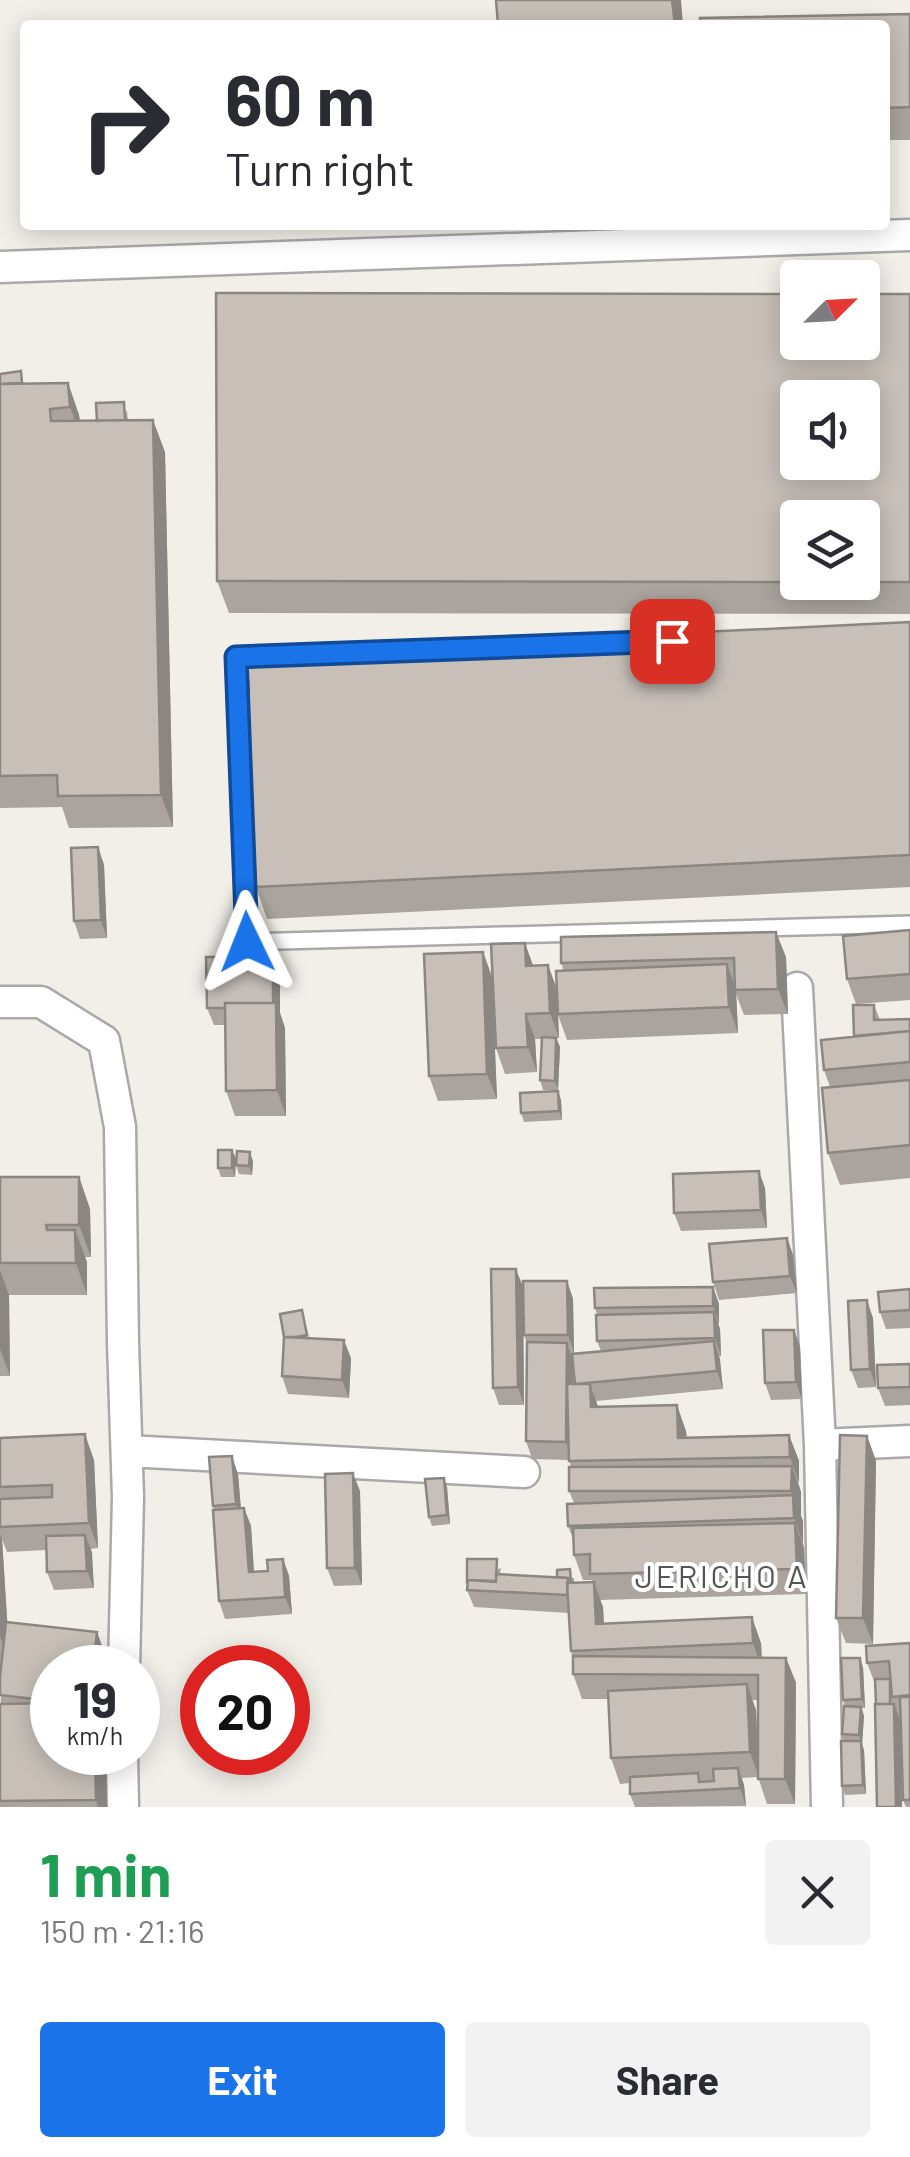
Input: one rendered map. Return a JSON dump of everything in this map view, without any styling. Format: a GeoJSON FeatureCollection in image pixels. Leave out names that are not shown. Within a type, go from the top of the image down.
{"type":"FeatureCollection","features":[{"type":"Feature","properties":{"kind":"street"},"geometry":{"type":"LineString","coordinates":[[0,267],[910,236]]}},
{"type":"Feature","properties":{"kind":"street"},"geometry":{"type":"LineString","coordinates":[[797,988],[820,1445],[827,1807]]}},
{"type":"Feature","properties":{"kind":"street"},"geometry":{"type":"LineString","coordinates":[[0,1002],[42,1002],[104,1040],[120,1127],[128,1497],[125,1645]]}},
{"type":"Feature","properties":{"kind":"street"},"geometry":{"type":"LineString","coordinates":[[820,1445],[910,1441]]}},
{"type":"Feature","properties":{"kind":"street"},"geometry":{"type":"LineString","coordinates":[[127,1452],[524,1472]]}},
{"type":"Feature","properties":{"kind":"street"},"geometry":{"type":"LineString","coordinates":[[122,1775],[123,1807]]}},
{"type":"Feature","properties":{"kind":"lane"},"geometry":{"type":"LineString","coordinates":[[276,656],[236,657],[247,942],[910,924]]}},
{"type":"Feature","properties":{"kind":"building"},"geometry":{"type":"Polygon","coordinates":[[[496,0],[672,0],[674,20],[498,20],[496,0]]]}},
{"type":"Feature","properties":{"kind":"building"},"geometry":{"type":"Polygon","coordinates":[[[910,14],[910,107],[890,108],[890,20],[700,18],[910,14]]]}},
{"type":"Feature","properties":{"kind":"building"},"geometry":{"type":"Polygon","coordinates":[[[216,293],[780,294],[780,360],[880,360],[880,294],[910,294],[910,582],[880,582],[880,500],[780,500],[780,582],[217,581],[216,293]]]}},
{"type":"Feature","properties":{"kind":"building"},"geometry":{"type":"Polygon","coordinates":[[[21,371],[22,383],[0,384],[0,374],[21,371]]]}},
{"type":"Feature","properties":{"kind":"building"},"geometry":{"type":"Polygon","coordinates":[[[68,383],[70,407],[50,409],[51,421],[153,420],[161,795],[58,796],[57,775],[0,776],[0,384],[68,383]]]}},
{"type":"Feature","properties":{"kind":"building"},"geometry":{"type":"Polygon","coordinates":[[[124,402],[125,420],[97,421],[96,403],[124,402]]]}},
{"type":"Feature","properties":{"kind":"building"},"geometry":{"type":"Polygon","coordinates":[[[910,622],[910,855],[256,887],[246,654],[910,622]]]}},
{"type":"Feature","properties":{"kind":"building"},"geometry":{"type":"Polygon","coordinates":[[[98,847],[101,920],[74,921],[71,848],[98,847]]]}},
{"type":"Feature","properties":{"kind":"building"},"geometry":{"type":"Polygon","coordinates":[[[910,930],[910,974],[847,979],[843,936],[910,930]]]}},
{"type":"Feature","properties":{"kind":"building"},"geometry":{"type":"Polygon","coordinates":[[[776,932],[778,989],[735,990],[734,958],[561,963],[561,937],[776,932]]]}},
{"type":"Feature","properties":{"kind":"building"},"geometry":{"type":"Polygon","coordinates":[[[525,943],[526,966],[548,965],[550,1013],[526,1014],[528,1047],[496,1048],[491,944],[525,943]]]}},
{"type":"Feature","properties":{"kind":"building"},"geometry":{"type":"Polygon","coordinates":[[[483,952],[487,1074],[429,1076],[424,954],[483,952]]]}},
{"type":"Feature","properties":{"kind":"building"},"geometry":{"type":"Polygon","coordinates":[[[206,957],[273,957],[273,1003],[225,1003],[225,1008],[207,1008],[206,957]]]}},
{"type":"Feature","properties":{"kind":"building"},"geometry":{"type":"Polygon","coordinates":[[[727,964],[729,1007],[558,1014],[556,971],[727,964]]]}},
{"type":"Feature","properties":{"kind":"building"},"geometry":{"type":"Polygon","coordinates":[[[225,1003],[276,1003],[277,1090],[226,1091],[225,1003]]]}},
{"type":"Feature","properties":{"kind":"building"},"geometry":{"type":"Polygon","coordinates":[[[853,1005],[874,1005],[874,1020],[910,1019],[910,1031],[854,1036],[853,1005]]]}},
{"type":"Feature","properties":{"kind":"building"},"geometry":{"type":"Polygon","coordinates":[[[910,1031],[910,1062],[824,1070],[821,1040],[910,1031]]]}},
{"type":"Feature","properties":{"kind":"building"},"geometry":{"type":"Polygon","coordinates":[[[542,1037],[556,1038],[555,1081],[540,1080],[542,1037]]]}},
{"type":"Feature","properties":{"kind":"building"},"geometry":{"type":"Polygon","coordinates":[[[910,1080],[910,1145],[828,1153],[822,1088],[910,1080]]]}},
{"type":"Feature","properties":{"kind":"building"},"geometry":{"type":"Polygon","coordinates":[[[558,1091],[559,1111],[521,1113],[520,1093],[558,1091]]]}},
{"type":"Feature","properties":{"kind":"building"},"geometry":{"type":"Polygon","coordinates":[[[218,1150],[232,1150],[232,1168],[218,1168],[218,1150]]]}},
{"type":"Feature","properties":{"kind":"building"},"geometry":{"type":"Polygon","coordinates":[[[237,1151],[250,1152],[249,1166],[236,1165],[237,1151]]]}},
{"type":"Feature","properties":{"kind":"building"},"geometry":{"type":"Polygon","coordinates":[[[759,1171],[761,1210],[674,1213],[673,1174],[759,1171]]]}},
{"type":"Feature","properties":{"kind":"building"},"geometry":{"type":"Polygon","coordinates":[[[0,1177],[79,1177],[79,1225],[46,1225],[47,1230],[75,1230],[76,1263],[0,1263],[0,1177]]]}},
{"type":"Feature","properties":{"kind":"building"},"geometry":{"type":"Polygon","coordinates":[[[787,1238],[790,1276],[713,1282],[709,1244],[787,1238]]]}},
{"type":"Feature","properties":{"kind":"building"},"geometry":{"type":"Polygon","coordinates":[[[491,1269],[516,1269],[518,1387],[493,1388],[491,1269]]]}},
{"type":"Feature","properties":{"kind":"building"},"geometry":{"type":"Polygon","coordinates":[[[523,1281],[567,1281],[568,1335],[524,1335],[523,1281]]]}},
{"type":"Feature","properties":{"kind":"building"},"geometry":{"type":"Polygon","coordinates":[[[713,1287],[713,1306],[595,1308],[594,1288],[713,1287]]]}},
{"type":"Feature","properties":{"kind":"building"},"geometry":{"type":"Polygon","coordinates":[[[910,1289],[910,1310],[880,1312],[878,1292],[910,1289]]]}},
{"type":"Feature","properties":{"kind":"building"},"geometry":{"type":"Polygon","coordinates":[[[867,1300],[870,1369],[851,1370],[848,1301],[867,1300]]]}},
{"type":"Feature","properties":{"kind":"building"},"geometry":{"type":"Polygon","coordinates":[[[302,1310],[307,1335],[284,1337],[280,1314],[302,1310]]]}},
{"type":"Feature","properties":{"kind":"building"},"geometry":{"type":"Polygon","coordinates":[[[714,1312],[715,1338],[597,1341],[596,1315],[714,1312]]]}},
{"type":"Feature","properties":{"kind":"building"},"geometry":{"type":"Polygon","coordinates":[[[763,1330],[794,1330],[796,1382],[765,1383],[763,1330]]]}},
{"type":"Feature","properties":{"kind":"building"},"geometry":{"type":"Polygon","coordinates":[[[284,1337],[344,1340],[342,1380],[282,1376],[284,1337]]]}},
{"type":"Feature","properties":{"kind":"building"},"geometry":{"type":"Polygon","coordinates":[[[714,1341],[717,1371],[575,1384],[572,1354],[714,1341]]]}},
{"type":"Feature","properties":{"kind":"building"},"geometry":{"type":"Polygon","coordinates":[[[527,1342],[567,1343],[566,1442],[526,1441],[527,1342]]]}},
{"type":"Feature","properties":{"kind":"building"},"geometry":{"type":"Polygon","coordinates":[[[910,1364],[910,1387],[878,1388],[877,1365],[910,1364]]]}},
{"type":"Feature","properties":{"kind":"building"},"geometry":{"type":"Polygon","coordinates":[[[567,1384],[590,1384],[591,1407],[677,1405],[678,1438],[789,1435],[790,1457],[569,1461],[567,1384]]]}},
{"type":"Feature","properties":{"kind":"building"},"geometry":{"type":"Polygon","coordinates":[[[85,1434],[89,1523],[0,1527],[0,1499],[52,1497],[52,1485],[0,1487],[0,1438],[85,1434]]]}},
{"type":"Feature","properties":{"kind":"building"},"geometry":{"type":"Polygon","coordinates":[[[840,1435],[867,1436],[863,1618],[836,1618],[840,1435]]]}},
{"type":"Feature","properties":{"kind":"building"},"geometry":{"type":"Polygon","coordinates":[[[232,1456],[236,1504],[213,1506],[209,1457],[232,1456]]]}},
{"type":"Feature","properties":{"kind":"building"},"geometry":{"type":"Polygon","coordinates":[[[792,1466],[791,1491],[569,1491],[569,1467],[792,1466]]]}},
{"type":"Feature","properties":{"kind":"building"},"geometry":{"type":"Polygon","coordinates":[[[353,1473],[355,1568],[327,1568],[325,1474],[353,1473]]]}},
{"type":"Feature","properties":{"kind":"building"},"geometry":{"type":"Polygon","coordinates":[[[444,1478],[447,1515],[429,1517],[425,1479],[444,1478]]]}},
{"type":"Feature","properties":{"kind":"building"},"geometry":{"type":"Polygon","coordinates":[[[793,1495],[794,1518],[568,1526],[567,1504],[793,1495]]]}},
{"type":"Feature","properties":{"kind":"building"},"geometry":{"type":"Polygon","coordinates":[[[244,1508],[249,1572],[268,1571],[267,1560],[283,1559],[285,1597],[219,1601],[213,1510],[244,1508]]]}},
{"type":"Feature","properties":{"kind":"building"},"geometry":{"type":"Polygon","coordinates":[[[795,1523],[797,1569],[590,1574],[590,1554],[574,1555],[573,1528],[795,1523]]]}},
{"type":"Feature","properties":{"kind":"building"},"geometry":{"type":"Polygon","coordinates":[[[85,1535],[87,1571],[47,1572],[46,1536],[85,1535]]]}},
{"type":"Feature","properties":{"kind":"building"},"geometry":{"type":"Polygon","coordinates":[[[467,1559],[497,1559],[496,1581],[467,1581],[467,1559]]]}},
{"type":"Feature","properties":{"kind":"building"},"geometry":{"type":"Polygon","coordinates":[[[570,1569],[571,1581],[557,1577],[557,1570],[570,1569]]]}},
{"type":"Feature","properties":{"kind":"building"},"geometry":{"type":"Polygon","coordinates":[[[496,1574],[568,1578],[567,1595],[467,1590],[468,1580],[496,1582],[496,1574]]]}},
{"type":"Feature","properties":{"kind":"building"},"geometry":{"type":"Polygon","coordinates":[[[594,1582],[596,1624],[752,1617],[753,1643],[571,1651],[567,1583],[594,1582]]]}},
{"type":"Feature","properties":{"kind":"building"},"geometry":{"type":"Polygon","coordinates":[[[6,1622],[97,1632],[96,1645],[30,1645],[30,1698],[0,1695],[6,1622]]]}},
{"type":"Feature","properties":{"kind":"building"},"geometry":{"type":"Polygon","coordinates":[[[910,1643],[910,1695],[892,1697],[889,1661],[867,1663],[866,1646],[910,1643]]]}},
{"type":"Feature","properties":{"kind":"building"},"geometry":{"type":"Polygon","coordinates":[[[573,1656],[786,1658],[785,1779],[758,1779],[758,1675],[573,1674],[573,1656]]]}},
{"type":"Feature","properties":{"kind":"building"},"geometry":{"type":"Polygon","coordinates":[[[841,1658],[860,1658],[862,1699],[843,1700],[841,1658]]]}},
{"type":"Feature","properties":{"kind":"building"},"geometry":{"type":"Polygon","coordinates":[[[875,1679],[890,1679],[890,1704],[876,1704],[875,1679]]]}},
{"type":"Feature","properties":{"kind":"building"},"geometry":{"type":"Polygon","coordinates":[[[747,1684],[750,1752],[611,1758],[608,1691],[747,1684]]]}},
{"type":"Feature","properties":{"kind":"building"},"geometry":{"type":"Polygon","coordinates":[[[900,1697],[910,1697],[910,1800],[903,1800],[900,1697]]]}},
{"type":"Feature","properties":{"kind":"building"},"geometry":{"type":"Polygon","coordinates":[[[30,1703],[30,1775],[95,1775],[96,1800],[0,1801],[0,1704],[30,1703]]]}},
{"type":"Feature","properties":{"kind":"building"},"geometry":{"type":"Polygon","coordinates":[[[875,1704],[894,1704],[896,1807],[877,1807],[875,1704]]]}},
{"type":"Feature","properties":{"kind":"building"},"geometry":{"type":"Polygon","coordinates":[[[844,1706],[861,1707],[859,1735],[842,1734],[844,1706]]]}},
{"type":"Feature","properties":{"kind":"building"},"geometry":{"type":"Polygon","coordinates":[[[841,1741],[861,1741],[863,1785],[842,1786],[841,1741]]]}},
{"type":"Feature","properties":{"kind":"building"},"geometry":{"type":"Polygon","coordinates":[[[738,1768],[740,1788],[630,1794],[630,1777],[698,1773],[699,1782],[714,1781],[713,1769],[738,1768]]]}},
{"type":"Feature","properties":{"kind":"district","name":"JERICHO A"},"geometry":{"type":"Point","coordinates":[722,1577]}},
{"type":"Feature","properties":{"kind":"route"},"geometry":{"type":"LineString","coordinates":[[247,942],[236,657],[672,641]]}}]}
